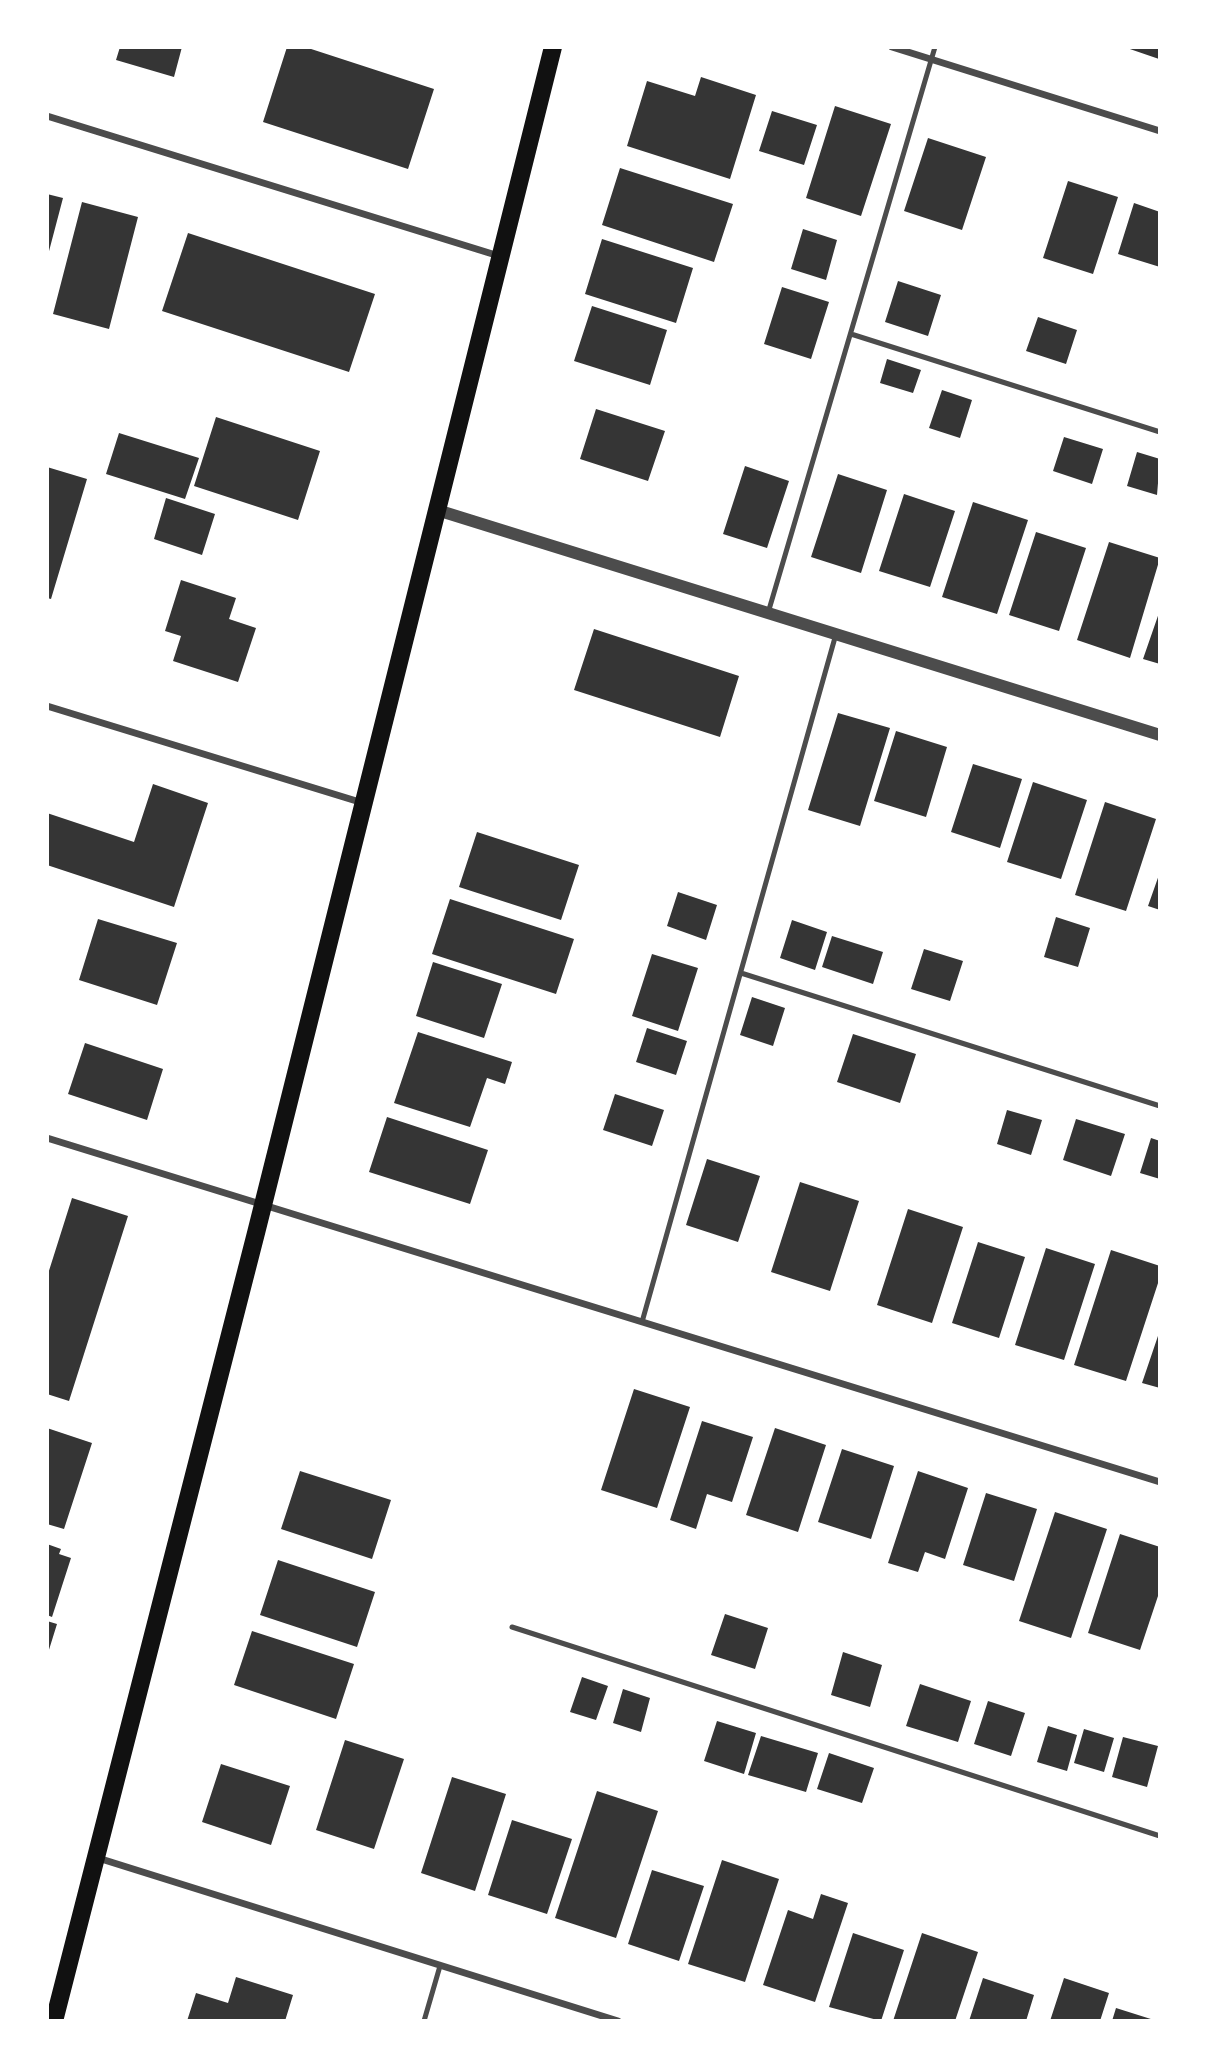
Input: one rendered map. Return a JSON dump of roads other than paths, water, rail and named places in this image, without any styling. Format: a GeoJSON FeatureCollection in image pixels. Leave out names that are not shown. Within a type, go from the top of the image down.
{"type":"FeatureCollection","features":[{"type":"Feature","properties":{"kind":"main road"},"geometry":{"type":"LineString","coordinates":[[54,2021],[98,1858],[553,47]]}},
{"type":"Feature","properties":{"kind":"street"},"geometry":{"type":"LineString","coordinates":[[892,47],[1160,131]]}},
{"type":"Feature","properties":{"kind":"street"},"geometry":{"type":"LineString","coordinates":[[47,116],[500,257]]}},
{"type":"Feature","properties":{"kind":"street"},"geometry":{"type":"LineString","coordinates":[[437,510],[1160,735]]}},
{"type":"Feature","properties":{"kind":"street"},"geometry":{"type":"LineString","coordinates":[[47,706],[364,803]]}},
{"type":"Feature","properties":{"kind":"street"},"geometry":{"type":"LineString","coordinates":[[47,1138],[1160,1482]]}},
{"type":"Feature","properties":{"kind":"street"},"geometry":{"type":"LineString","coordinates":[[98,1858],[618,2021]]}},
{"type":"Feature","properties":{"kind":"lane"},"geometry":{"type":"LineString","coordinates":[[768,613],[936,47]]}},
{"type":"Feature","properties":{"kind":"lane"},"geometry":{"type":"LineString","coordinates":[[851,334],[1160,432]]}},
{"type":"Feature","properties":{"kind":"lane"},"geometry":{"type":"LineString","coordinates":[[642,1322],[836,634]]}},
{"type":"Feature","properties":{"kind":"lane"},"geometry":{"type":"LineString","coordinates":[[741,973],[1160,1106]]}},
{"type":"Feature","properties":{"kind":"lane"},"geometry":{"type":"LineString","coordinates":[[512,1628],[1160,1836]]}},
{"type":"Feature","properties":{"kind":"lane"},"geometry":{"type":"LineString","coordinates":[[424,2021],[440,1966]]}}]}
